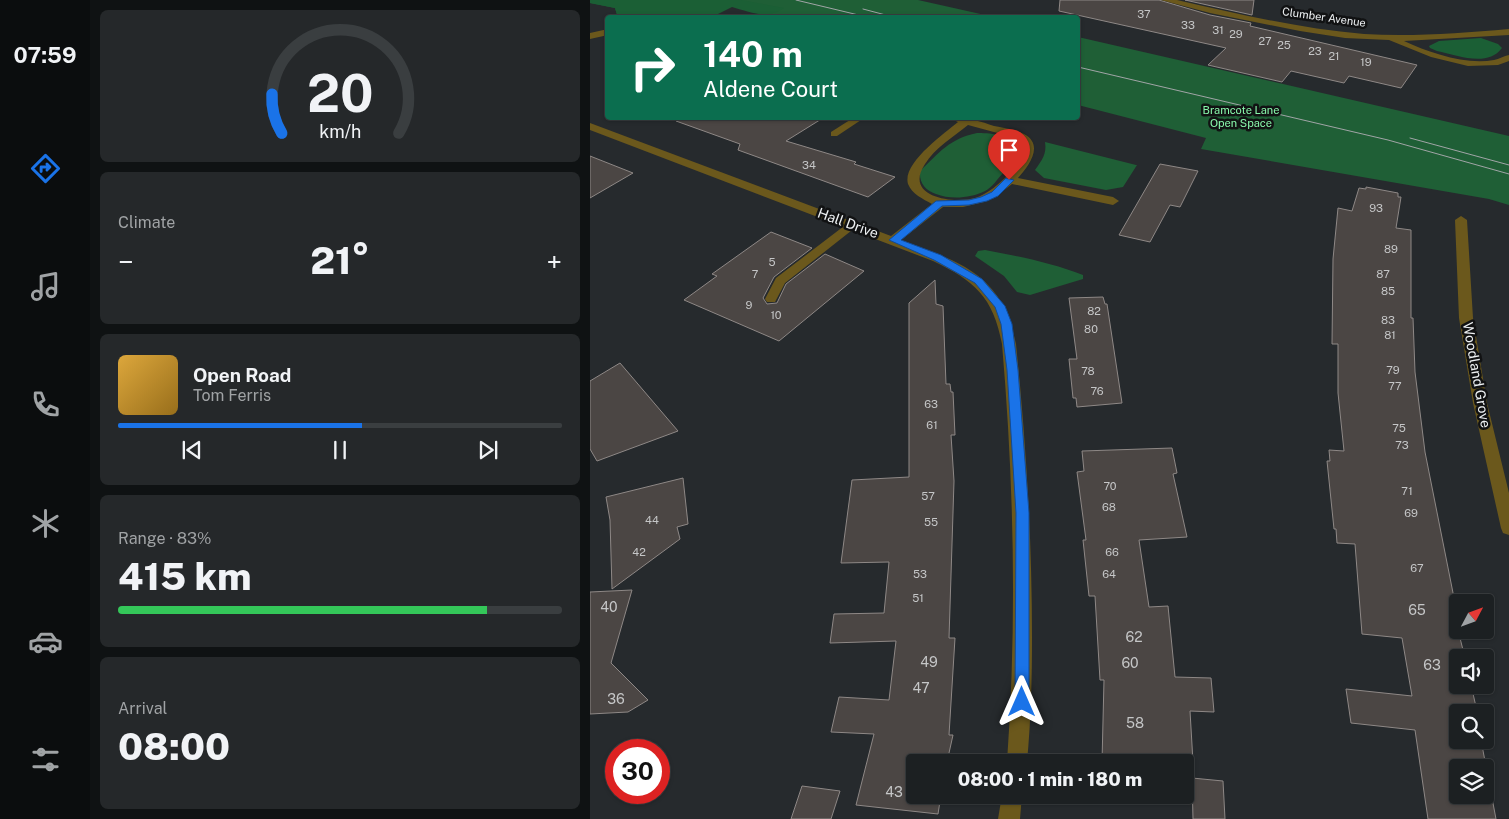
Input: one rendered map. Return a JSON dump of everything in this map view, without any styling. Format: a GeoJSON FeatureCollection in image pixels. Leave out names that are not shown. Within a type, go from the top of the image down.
{"type":"FeatureCollection","features":[{"type":"Feature","properties":{"kind":"street","name":"Clumber Avenue"},"geometry":{"type":"LineString","coordinates":[[1165,0],[1336,34],[1391,38],[1444,37],[1506,32],[1509,41]]}},
{"type":"Feature","properties":{"kind":"street"},"geometry":{"type":"LineString","coordinates":[[590,36],[605,33]]}},
{"type":"Feature","properties":{"kind":"street","name":"Clumber Avenue"},"geometry":{"type":"LineString","coordinates":[[1391,38],[1422,52],[1470,63],[1487,65],[1509,58]]}},
{"type":"Feature","properties":{"kind":"street"},"geometry":{"type":"LineString","coordinates":[[959,120],[921,160],[912,174],[912,183],[917,192],[925,198],[940,203],[969,202],[984,199],[995,194],[1029,155],[1030,149],[1020,136],[964,120]]}},
{"type":"Feature","properties":{"kind":"street","name":"Hall Drive"},"geometry":{"type":"LineString","coordinates":[[590,126],[894,240],[937,258],[979,281],[1000,306],[1006,324],[1012,370],[1023,513],[1022,702],[1018,754]]}},
{"type":"Feature","properties":{"kind":"street"},"geometry":{"type":"LineString","coordinates":[[1009,180],[1113,201]]}},
{"type":"Feature","properties":{"kind":"street"},"geometry":{"type":"LineString","coordinates":[[894,240],[940,203]]}},
{"type":"Feature","properties":{"kind":"street","name":"Woodland Grove"},"geometry":{"type":"LineString","coordinates":[[1461,220],[1466,318],[1480,403],[1509,528]]}},
{"type":"Feature","properties":{"kind":"street"},"geometry":{"type":"LineString","coordinates":[[1009,819],[1011,804]]}},
{"type":"Feature","properties":{"kind":"lane"},"geometry":{"type":"LineString","coordinates":[[834,134],[856,120]]}},
{"type":"Feature","properties":{"kind":"lane"},"geometry":{"type":"LineString","coordinates":[[771,298],[780,281],[852,225]]}},
{"type":"Feature","properties":{"kind":"green space"},"geometry":{"type":"Polygon","coordinates":[[[590,0],[918,0],[985,15],[763,15],[715,1],[635,15],[617,15],[615,8],[590,3],[590,0]]]}},
{"type":"Feature","properties":{"kind":"green space"},"geometry":{"type":"Polygon","coordinates":[[[590,0],[741,0],[784,8],[771,14],[752,13],[732,7],[716,15],[617,15],[615,8],[590,3],[590,0]]]}},
{"type":"Feature","properties":{"kind":"green space","name":"Bramcote Lane Open Space"},"geometry":{"type":"Polygon","coordinates":[[[1080,37],[1509,136],[1509,205],[1489,199],[1201,149],[1206,138],[1080,106],[1080,37]]]}},
{"type":"Feature","properties":{"kind":"green space"},"geometry":{"type":"Polygon","coordinates":[[[1481,38],[1498,44],[1502,48],[1496,54],[1488,57],[1471,59],[1437,51],[1429,46],[1439,41],[1481,38]]]}},
{"type":"Feature","properties":{"kind":"green space"},"geometry":{"type":"Polygon","coordinates":[[[977,133],[1007,137],[1018,144],[1020,150],[1013,164],[990,188],[967,197],[942,196],[926,188],[922,182],[920,171],[939,152],[952,143],[977,133]]]}},
{"type":"Feature","properties":{"kind":"green space"},"geometry":{"type":"Polygon","coordinates":[[[1045,142],[1137,165],[1123,187],[1106,190],[1044,178],[1035,170],[1045,153],[1045,142]]]}},
{"type":"Feature","properties":{"kind":"green space"},"geometry":{"type":"Polygon","coordinates":[[[985,250],[1059,267],[1083,275],[1083,279],[1030,295],[1017,292],[1004,276],[975,256],[978,251],[985,250]]]}},
{"type":"Feature","properties":{"kind":"building"},"geometry":{"type":"Polygon","coordinates":[[[1060,0],[1159,0],[1210,15],[1251,23],[1250,26],[1417,65],[1401,88],[1349,76],[1344,83],[1291,71],[1282,82],[1208,65],[1226,48],[1059,11],[1060,0]]]}},
{"type":"Feature","properties":{"kind":"building"},"geometry":{"type":"Polygon","coordinates":[[[1185,0],[1254,0],[1252,15],[1185,0]]]}},
{"type":"Feature","properties":{"kind":"building"},"geometry":{"type":"Polygon","coordinates":[[[820,120],[786,141],[856,162],[854,164],[895,177],[868,197],[738,150],[740,144],[676,121],[820,120]]]}},
{"type":"Feature","properties":{"kind":"building"},"geometry":{"type":"Polygon","coordinates":[[[590,156],[633,173],[590,198],[590,156]]]}},
{"type":"Feature","properties":{"kind":"building"},"geometry":{"type":"Polygon","coordinates":[[[1160,164],[1198,171],[1180,207],[1170,205],[1150,242],[1119,235],[1160,164]]]}},
{"type":"Feature","properties":{"kind":"building"},"geometry":{"type":"Polygon","coordinates":[[[1366,187],[1398,193],[1398,197],[1401,197],[1396,228],[1411,230],[1411,318],[1413,318],[1415,372],[1425,452],[1453,594],[1449,594],[1449,639],[1460,639],[1463,649],[1449,649],[1449,694],[1473,694],[1475,704],[1449,704],[1449,749],[1483,749],[1485,759],[1449,759],[1449,804],[1493,804],[1496,819],[1428,819],[1415,730],[1351,723],[1346,689],[1412,696],[1402,638],[1362,634],[1355,544],[1337,543],[1336,529],[1334,529],[1327,461],[1330,461],[1329,450],[1344,451],[1338,393],[1338,344],[1332,344],[1333,259],[1338,208],[1352,211],[1359,188],[1366,189],[1366,187]]]}},
{"type":"Feature","properties":{"kind":"building"},"geometry":{"type":"Polygon","coordinates":[[[771,232],[812,248],[774,277],[763,298],[767,304],[777,303],[786,284],[825,254],[864,271],[779,341],[684,300],[717,276],[712,274],[771,232]]]}},
{"type":"Feature","properties":{"kind":"building"},"geometry":{"type":"Polygon","coordinates":[[[935,280],[936,304],[943,306],[946,384],[950,384],[951,392],[953,392],[955,435],[951,435],[954,481],[949,638],[955,638],[949,735],[953,735],[949,754],[906,754],[906,804],[940,804],[938,814],[856,805],[874,734],[831,732],[839,697],[889,700],[896,641],[830,643],[834,614],[884,613],[889,562],[841,563],[852,480],[909,477],[909,303],[935,280]]]}},
{"type":"Feature","properties":{"kind":"building"},"geometry":{"type":"Polygon","coordinates":[[[1103,297],[1105,304],[1107,304],[1122,403],[1077,407],[1076,398],[1073,398],[1069,359],[1077,359],[1069,298],[1103,297]]]}},
{"type":"Feature","properties":{"kind":"building"},"geometry":{"type":"Polygon","coordinates":[[[620,363],[678,431],[597,461],[590,449],[590,381],[620,363]]]}},
{"type":"Feature","properties":{"kind":"building"},"geometry":{"type":"Polygon","coordinates":[[[1172,448],[1177,473],[1173,474],[1187,537],[1139,540],[1149,607],[1168,606],[1175,677],[1211,678],[1214,712],[1190,711],[1193,754],[1102,754],[1104,680],[1100,680],[1095,596],[1089,596],[1083,540],[1086,540],[1077,472],[1084,471],[1082,451],[1172,448]]]}},
{"type":"Feature","properties":{"kind":"building"},"geometry":{"type":"Polygon","coordinates":[[[683,478],[688,524],[677,527],[680,539],[612,589],[610,520],[606,497],[683,478]]]}},
{"type":"Feature","properties":{"kind":"building"},"geometry":{"type":"Polygon","coordinates":[[[632,590],[611,663],[648,700],[628,712],[590,714],[590,592],[632,590]]]}},
{"type":"Feature","properties":{"kind":"building"},"geometry":{"type":"Polygon","coordinates":[[[1194,778],[1223,781],[1225,819],[1193,819],[1194,778]]]}},
{"type":"Feature","properties":{"kind":"building"},"geometry":{"type":"Polygon","coordinates":[[[802,786],[840,791],[831,819],[791,819],[802,786]]]}},
{"type":"Feature","properties":{"kind":"tram line"},"geometry":{"type":"LineString","coordinates":[[796,0],[858,15]]}},
{"type":"Feature","properties":{"kind":"tram line"},"geometry":{"type":"LineString","coordinates":[[863,9],[886,15]]}},
{"type":"Feature","properties":{"kind":"tram line"},"geometry":{"type":"LineString","coordinates":[[1080,67],[1388,140],[1509,174]]}},
{"type":"Feature","properties":{"kind":"tram line"},"geometry":{"type":"LineString","coordinates":[[1410,138],[1509,165]]}},
{"type":"Feature","properties":{"kind":"route"},"geometry":{"type":"LineString","coordinates":[[1009,180],[995,194],[984,199],[953,204],[940,203],[894,240],[956,267],[979,281],[1000,306],[1006,324],[1010,344],[1023,513],[1022,702]]}}]}
